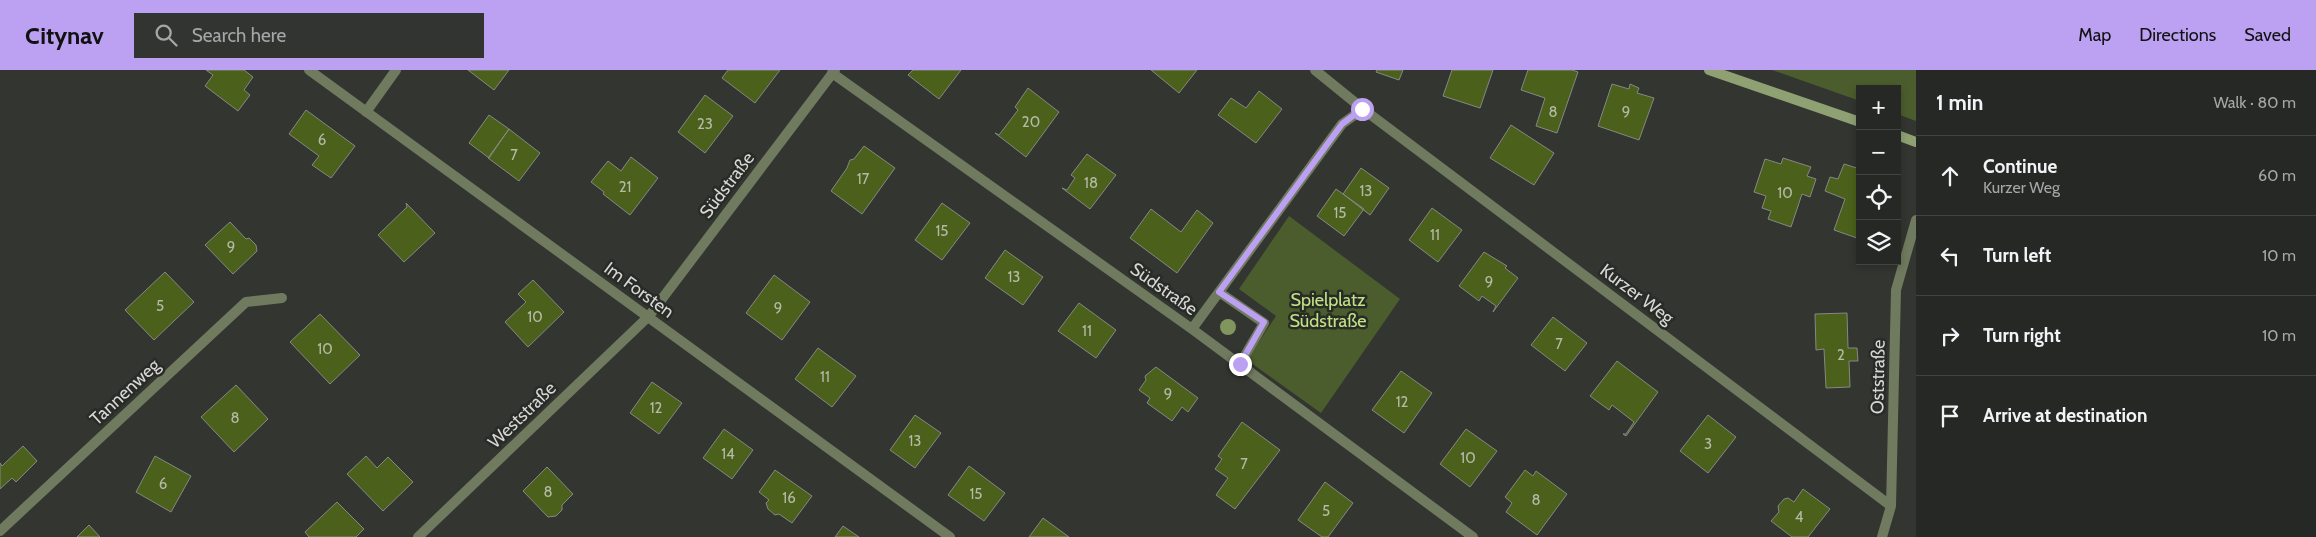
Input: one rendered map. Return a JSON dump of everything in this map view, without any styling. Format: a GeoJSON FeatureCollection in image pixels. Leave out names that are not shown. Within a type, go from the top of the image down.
{"type":"FeatureCollection","features":[{"type":"Feature","properties":{"kind":"street","name":"Im Forsten"},"geometry":{"type":"LineString","coordinates":[[309,70],[950,537]]}},
{"type":"Feature","properties":{"kind":"street"},"geometry":{"type":"LineString","coordinates":[[366,112],[396,70]]}},
{"type":"Feature","properties":{"kind":"street","name":"Kurzer Weg"},"geometry":{"type":"LineString","coordinates":[[1315,70],[1362,109],[1891,506]]}},
{"type":"Feature","properties":{"kind":"street"},"geometry":{"type":"LineString","coordinates":[[1709,70],[1856,121]]}},
{"type":"Feature","properties":{"kind":"street","name":"Südstraße"},"geometry":{"type":"LineString","coordinates":[[649,316],[833,72],[1192,329],[1474,537]]}},
{"type":"Feature","properties":{"kind":"street"},"geometry":{"type":"LineString","coordinates":[[1192,329],[1342,124],[1362,109]]}},
{"type":"Feature","properties":{"kind":"street"},"geometry":{"type":"LineString","coordinates":[[1901,136],[1916,142]]}},
{"type":"Feature","properties":{"kind":"street","name":"Oststraße"},"geometry":{"type":"LineString","coordinates":[[1882,537],[1891,506],[1896,290],[1916,220]]}},
{"type":"Feature","properties":{"kind":"street"},"geometry":{"type":"LineString","coordinates":[[1219,292],[1264,322],[1240,364]]}},
{"type":"Feature","properties":{"kind":"street","name":"Tannenweg"},"geometry":{"type":"LineString","coordinates":[[0,531],[246,302],[282,298]]}},
{"type":"Feature","properties":{"kind":"street","name":"Weststraße"},"geometry":{"type":"LineString","coordinates":[[418,537],[649,316]]}},
{"type":"Feature","properties":{"kind":"green space"},"geometry":{"type":"Polygon","coordinates":[[[1772,70],[1916,70],[1916,121],[1901,115],[1901,85],[1856,85],[1856,100],[1772,70]]]}},
{"type":"Feature","properties":{"kind":"green space","name":"Spielplatz Südstraße"},"geometry":{"type":"Polygon","coordinates":[[[1289,216],[1400,299],[1321,413],[1247,360],[1276,316],[1239,289],[1289,216]]]}},
{"type":"Feature","properties":{"kind":"building"},"geometry":{"type":"Polygon","coordinates":[[[206,70],[244,70],[253,77],[244,90],[250,95],[238,111],[205,86],[213,75],[206,70]]]}},
{"type":"Feature","properties":{"kind":"building"},"geometry":{"type":"Polygon","coordinates":[[[468,70],[509,70],[494,90],[468,70]]]}},
{"type":"Feature","properties":{"kind":"building"},"geometry":{"type":"Polygon","coordinates":[[[728,70],[780,70],[755,103],[722,78],[728,70]]]}},
{"type":"Feature","properties":{"kind":"building"},"geometry":{"type":"Polygon","coordinates":[[[913,70],[961,70],[939,99],[908,75],[913,70]]]}},
{"type":"Feature","properties":{"kind":"building"},"geometry":{"type":"Polygon","coordinates":[[[1151,70],[1197,70],[1179,93],[1151,70]]]}},
{"type":"Feature","properties":{"kind":"building"},"geometry":{"type":"Polygon","coordinates":[[[1377,70],[1403,70],[1399,80],[1376,72],[1377,70]]]}},
{"type":"Feature","properties":{"kind":"building"},"geometry":{"type":"Polygon","coordinates":[[[1452,70],[1493,70],[1480,108],[1443,96],[1452,70]]]}},
{"type":"Feature","properties":{"kind":"building"},"geometry":{"type":"Polygon","coordinates":[[[1528,70],[1572,70],[1578,72],[1557,133],[1536,126],[1545,98],[1521,90],[1528,70]]]}},
{"type":"Feature","properties":{"kind":"building"},"geometry":{"type":"Polygon","coordinates":[[[1612,84],[1629,89],[1630,84],[1639,88],[1637,93],[1654,98],[1639,140],[1598,126],[1612,84]]]}},
{"type":"Feature","properties":{"kind":"building"},"geometry":{"type":"Polygon","coordinates":[[[1028,88],[1059,112],[1026,157],[995,133],[999,135],[1018,110],[1015,107],[1028,88]]]}},
{"type":"Feature","properties":{"kind":"building"},"geometry":{"type":"Polygon","coordinates":[[[1259,91],[1282,109],[1256,143],[1218,115],[1231,98],[1246,108],[1259,91]]]}},
{"type":"Feature","properties":{"kind":"building"},"geometry":{"type":"Polygon","coordinates":[[[705,95],[733,116],[705,153],[678,132],[705,95]]]}},
{"type":"Feature","properties":{"kind":"building"},"geometry":{"type":"Polygon","coordinates":[[[306,110],[355,146],[331,178],[312,165],[319,156],[289,134],[306,110]]]}},
{"type":"Feature","properties":{"kind":"building"},"geometry":{"type":"Polygon","coordinates":[[[489,115],[509,129],[489,158],[469,143],[489,115]]]}},
{"type":"Feature","properties":{"kind":"building"},"geometry":{"type":"Polygon","coordinates":[[[1511,125],[1554,153],[1534,185],[1490,158],[1511,125]]]}},
{"type":"Feature","properties":{"kind":"building"},"geometry":{"type":"Polygon","coordinates":[[[509,129],[540,153],[519,181],[488,158],[509,129]]]}},
{"type":"Feature","properties":{"kind":"building"},"geometry":{"type":"Polygon","coordinates":[[[864,146],[895,168],[862,214],[831,191],[847,168],[850,160],[854,159],[864,146]]]}},
{"type":"Feature","properties":{"kind":"building"},"geometry":{"type":"Polygon","coordinates":[[[1087,154],[1116,175],[1090,209],[1062,188],[1067,190],[1075,178],[1071,175],[1087,154]]]}},
{"type":"Feature","properties":{"kind":"building"},"geometry":{"type":"Polygon","coordinates":[[[631,157],[658,178],[630,215],[591,182],[608,161],[621,171],[631,157]]]}},
{"type":"Feature","properties":{"kind":"building"},"geometry":{"type":"Polygon","coordinates":[[[1783,158],[1811,167],[1807,176],[1816,179],[1810,197],[1802,194],[1791,227],[1768,219],[1771,211],[1762,208],[1766,196],[1754,192],[1765,159],[1781,164],[1783,158]]]}},
{"type":"Feature","properties":{"kind":"building"},"geometry":{"type":"Polygon","coordinates":[[[1844,164],[1856,168],[1856,238],[1834,230],[1845,199],[1825,191],[1830,177],[1838,179],[1844,164]]]}},
{"type":"Feature","properties":{"kind":"building"},"geometry":{"type":"Polygon","coordinates":[[[1361,168],[1389,188],[1370,215],[1343,194],[1361,168]]]}},
{"type":"Feature","properties":{"kind":"building"},"geometry":{"type":"Polygon","coordinates":[[[1336,189],[1364,209],[1344,236],[1317,216],[1336,189]]]}},
{"type":"Feature","properties":{"kind":"building"},"geometry":{"type":"Polygon","coordinates":[[[406,203],[435,233],[404,262],[378,235],[407,207],[406,203]]]}},
{"type":"Feature","properties":{"kind":"building"},"geometry":{"type":"Polygon","coordinates":[[[942,203],[970,223],[942,260],[915,240],[942,203]]]}},
{"type":"Feature","properties":{"kind":"building"},"geometry":{"type":"Polygon","coordinates":[[[1432,208],[1462,230],[1438,262],[1409,240],[1432,208]]]}},
{"type":"Feature","properties":{"kind":"building"},"geometry":{"type":"Polygon","coordinates":[[[1151,209],[1181,232],[1197,210],[1213,223],[1177,273],[1130,238],[1151,209]]]}},
{"type":"Feature","properties":{"kind":"building"},"geometry":{"type":"Polygon","coordinates":[[[230,222],[246,239],[249,238],[256,245],[257,251],[233,274],[205,245],[230,222]]]}},
{"type":"Feature","properties":{"kind":"building"},"geometry":{"type":"Polygon","coordinates":[[[1005,250],[1043,277],[1023,305],[985,278],[1005,250]]]}},
{"type":"Feature","properties":{"kind":"building"},"geometry":{"type":"Polygon","coordinates":[[[1484,252],[1507,266],[1505,268],[1518,278],[1493,312],[1496,306],[1482,296],[1479,301],[1459,286],[1484,252]]]}},
{"type":"Feature","properties":{"kind":"building"},"geometry":{"type":"Polygon","coordinates":[[[165,272],[194,302],[154,340],[125,310],[165,272]]]}},
{"type":"Feature","properties":{"kind":"building"},"geometry":{"type":"Polygon","coordinates":[[[774,275],[810,302],[782,340],[746,313],[774,275]]]}},
{"type":"Feature","properties":{"kind":"building"},"geometry":{"type":"Polygon","coordinates":[[[533,280],[564,312],[528,347],[505,322],[526,302],[518,294],[533,280]]]}},
{"type":"Feature","properties":{"kind":"building"},"geometry":{"type":"Polygon","coordinates":[[[1079,303],[1116,330],[1096,358],[1058,331],[1079,303]]]}},
{"type":"Feature","properties":{"kind":"building"},"geometry":{"type":"Polygon","coordinates":[[[1847,313],[1848,348],[1857,348],[1858,361],[1849,361],[1850,387],[1826,388],[1824,349],[1816,350],[1815,314],[1847,313]]]}},
{"type":"Feature","properties":{"kind":"building"},"geometry":{"type":"Polygon","coordinates":[[[320,314],[360,355],[330,384],[290,342],[320,314]]]}},
{"type":"Feature","properties":{"kind":"building"},"geometry":{"type":"Polygon","coordinates":[[[1553,317],[1587,343],[1565,371],[1531,345],[1553,317]]]}},
{"type":"Feature","properties":{"kind":"building"},"geometry":{"type":"Polygon","coordinates":[[[818,348],[856,376],[832,407],[795,379],[818,348]]]}},
{"type":"Feature","properties":{"kind":"building"},"geometry":{"type":"Polygon","coordinates":[[[1617,361],[1658,392],[1626,436],[1623,434],[1626,434],[1634,422],[1612,405],[1609,410],[1590,396],[1617,361]]]}},
{"type":"Feature","properties":{"kind":"building"},"geometry":{"type":"Polygon","coordinates":[[[1156,367],[1198,398],[1188,412],[1182,407],[1172,421],[1147,403],[1150,398],[1139,390],[1146,380],[1145,376],[1156,367]]]}},
{"type":"Feature","properties":{"kind":"building"},"geometry":{"type":"Polygon","coordinates":[[[1401,371],[1432,393],[1404,433],[1372,410],[1401,371]]]}},
{"type":"Feature","properties":{"kind":"building"},"geometry":{"type":"Polygon","coordinates":[[[652,382],[682,403],[659,434],[630,413],[652,382]]]}},
{"type":"Feature","properties":{"kind":"building"},"geometry":{"type":"Polygon","coordinates":[[[236,385],[268,419],[234,452],[201,417],[236,385]]]}},
{"type":"Feature","properties":{"kind":"building"},"geometry":{"type":"Polygon","coordinates":[[[915,415],[941,433],[915,468],[890,450],[915,415]]]}},
{"type":"Feature","properties":{"kind":"building"},"geometry":{"type":"Polygon","coordinates":[[[1708,415],[1736,437],[1708,473],[1680,451],[1708,415]]]}},
{"type":"Feature","properties":{"kind":"building"},"geometry":{"type":"Polygon","coordinates":[[[1242,422],[1280,450],[1235,509],[1216,495],[1228,478],[1215,469],[1222,459],[1218,456],[1242,422]]]}},
{"type":"Feature","properties":{"kind":"building"},"geometry":{"type":"Polygon","coordinates":[[[724,429],[753,450],[732,479],[703,458],[724,429]]]}},
{"type":"Feature","properties":{"kind":"building"},"geometry":{"type":"Polygon","coordinates":[[[1466,429],[1497,451],[1470,487],[1440,464],[1466,429]]]}},
{"type":"Feature","properties":{"kind":"building"},"geometry":{"type":"Polygon","coordinates":[[[23,446],[37,461],[16,482],[12,478],[0,489],[0,463],[2,466],[23,446]]]}},
{"type":"Feature","properties":{"kind":"building"},"geometry":{"type":"Polygon","coordinates":[[[155,456],[191,476],[171,512],[136,492],[155,456]]]}},
{"type":"Feature","properties":{"kind":"building"},"geometry":{"type":"Polygon","coordinates":[[[366,456],[377,468],[388,457],[413,482],[383,511],[347,474],[366,456]]]}},
{"type":"Feature","properties":{"kind":"building"},"geometry":{"type":"Polygon","coordinates":[[[969,466],[1005,493],[984,521],[948,495],[969,466]]]}},
{"type":"Feature","properties":{"kind":"building"},"geometry":{"type":"Polygon","coordinates":[[[547,467],[573,494],[562,505],[562,510],[556,516],[548,517],[523,491],[547,467]]]}},
{"type":"Feature","properties":{"kind":"building"},"geometry":{"type":"Polygon","coordinates":[[[775,470],[812,496],[792,523],[779,514],[775,515],[768,509],[766,503],[769,500],[759,492],[775,470]]]}},
{"type":"Feature","properties":{"kind":"building"},"geometry":{"type":"Polygon","coordinates":[[[1525,470],[1533,476],[1536,471],[1567,494],[1537,535],[1506,512],[1512,503],[1505,497],[1525,470]]]}},
{"type":"Feature","properties":{"kind":"building"},"geometry":{"type":"Polygon","coordinates":[[[1325,482],[1353,503],[1328,537],[1322,537],[1298,520],[1325,482]]]}},
{"type":"Feature","properties":{"kind":"building"},"geometry":{"type":"Polygon","coordinates":[[[1803,489],[1830,509],[1808,537],[1792,537],[1771,521],[1779,512],[1778,506],[1784,499],[1788,498],[1794,502],[1803,489]]]}},
{"type":"Feature","properties":{"kind":"building"},"geometry":{"type":"Polygon","coordinates":[[[337,502],[364,529],[356,537],[309,537],[305,532],[337,502]]]}},
{"type":"Feature","properties":{"kind":"building"},"geometry":{"type":"Polygon","coordinates":[[[1043,518],[1069,537],[1029,537],[1043,518]]]}},
{"type":"Feature","properties":{"kind":"building"},"geometry":{"type":"Polygon","coordinates":[[[89,525],[100,537],[77,537],[89,525]]]}},
{"type":"Feature","properties":{"kind":"building"},"geometry":{"type":"Polygon","coordinates":[[[843,526],[859,537],[835,537],[843,526]]]}},
{"type":"Feature","properties":{"kind":"route"},"geometry":{"type":"LineString","coordinates":[[1240,364],[1264,322],[1219,292],[1342,124],[1362,109]]}}]}
